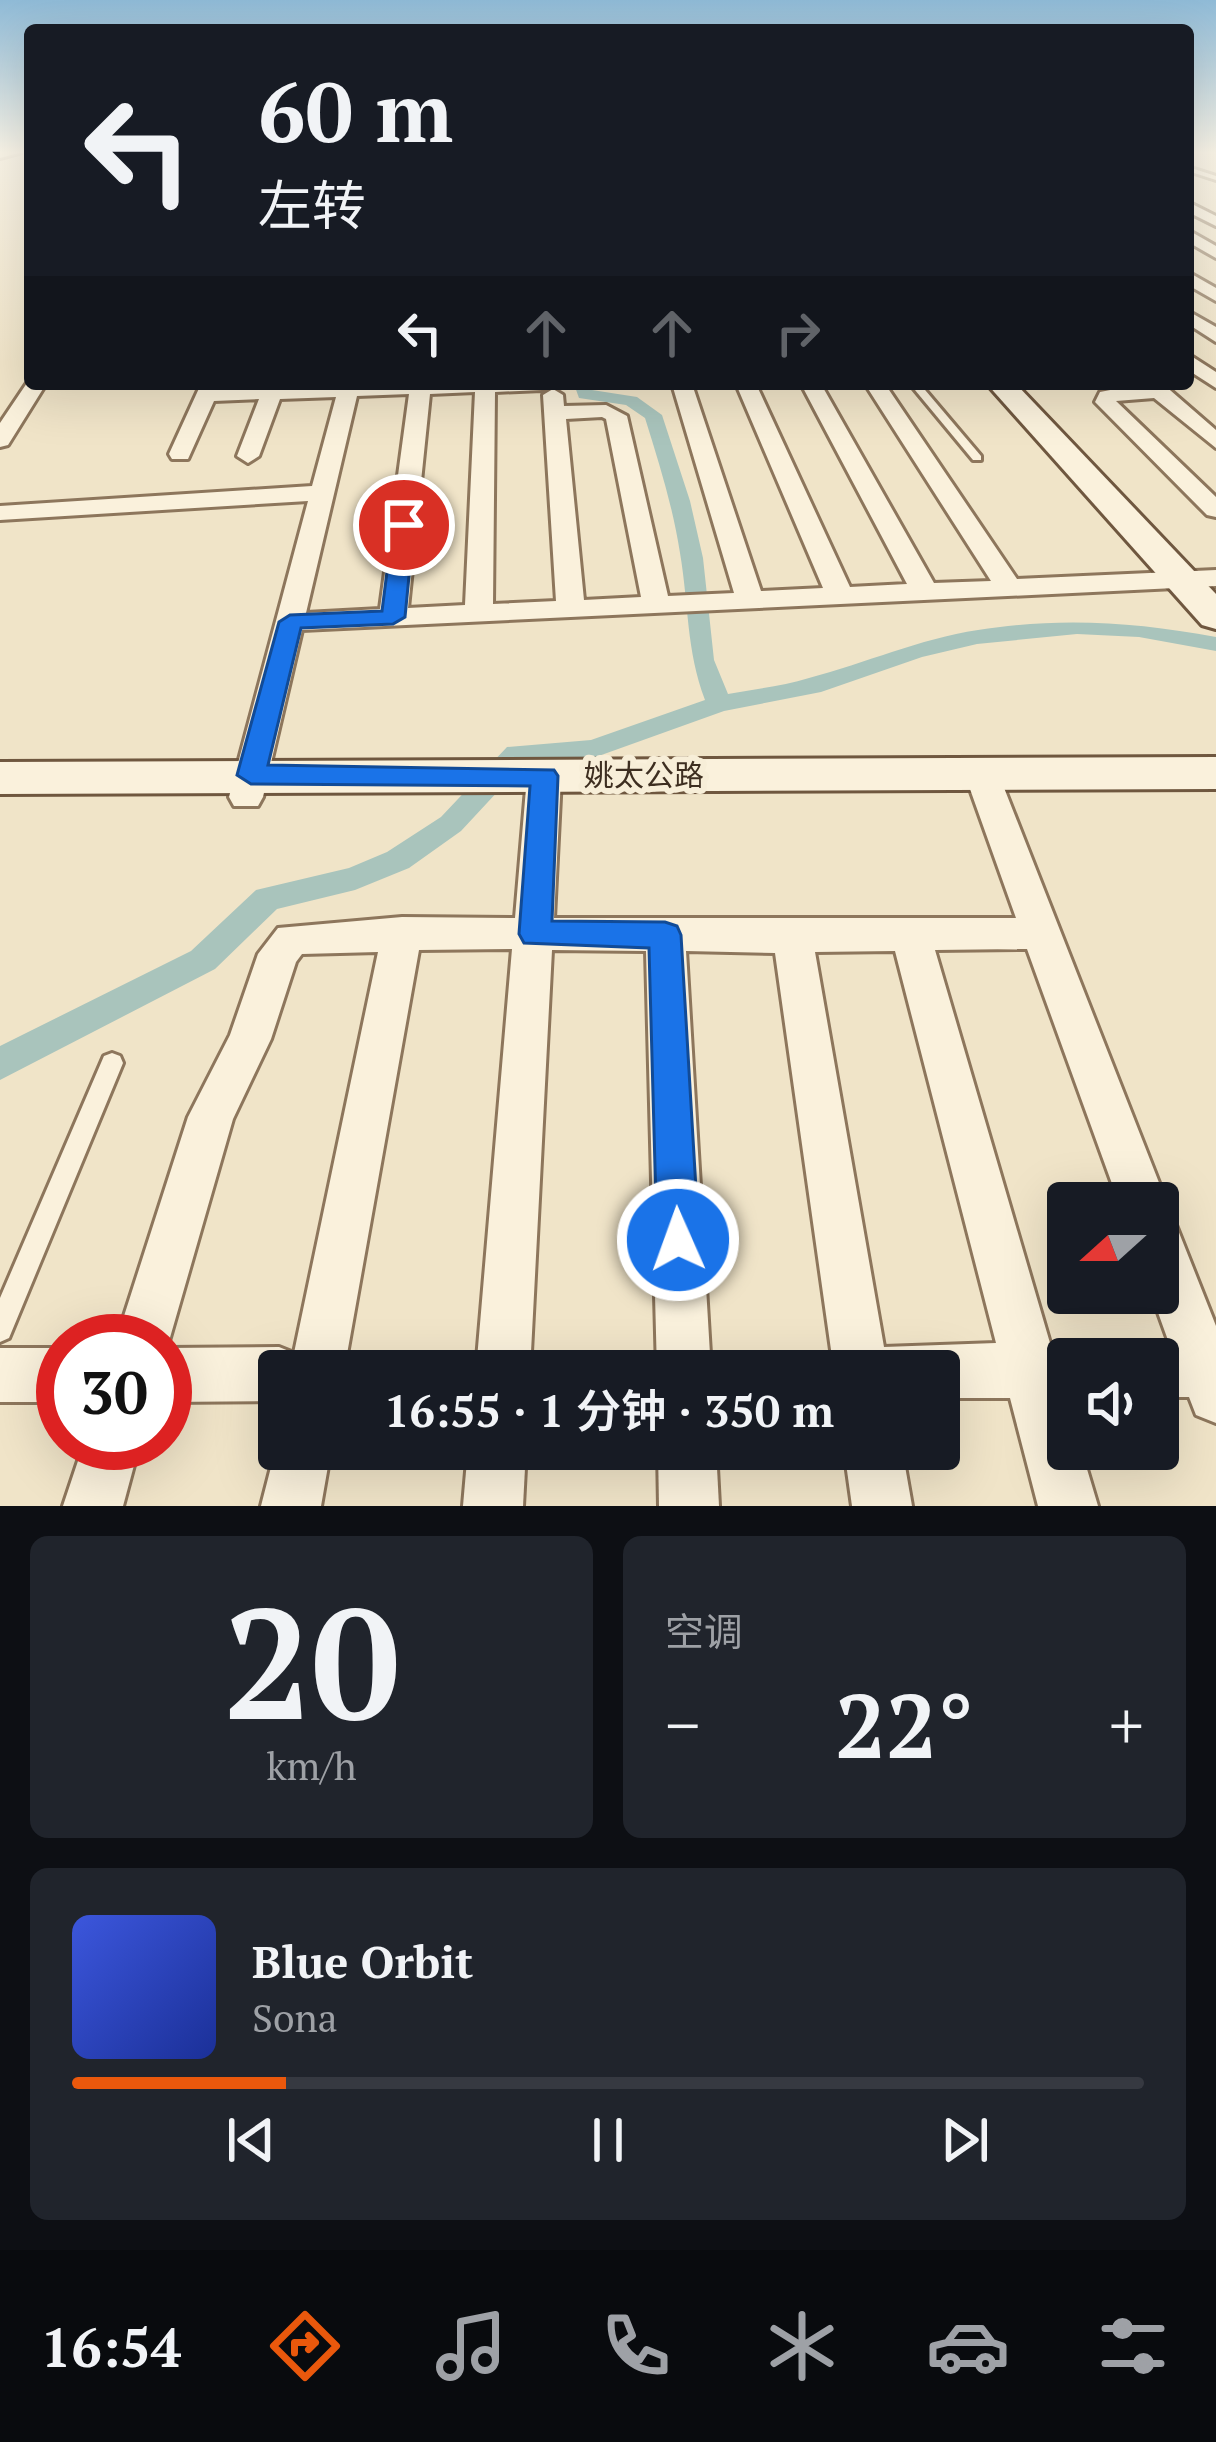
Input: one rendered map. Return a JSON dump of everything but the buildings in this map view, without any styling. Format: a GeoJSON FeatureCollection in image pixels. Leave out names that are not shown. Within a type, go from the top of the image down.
{"type":"FeatureCollection","features":[{"type":"Feature","properties":{"kind":"main road"},"geometry":{"type":"LineString","coordinates":[[1007,390],[1199,579],[1216,617]]}},
{"type":"Feature","properties":{"kind":"main road","name":"姚太公路"},"geometry":{"type":"LineString","coordinates":[[986,786],[1216,773]]}},
{"type":"Feature","properties":{"kind":"main road","name":"姚太公路"},"geometry":{"type":"LineString","coordinates":[[0,778],[249,786],[986,786],[1216,795]]}},
{"type":"Feature","properties":{"kind":"main road","name":"姚太公路"},"geometry":{"type":"LineString","coordinates":[[0,801],[249,786]]}},
{"type":"Feature","properties":{"kind":"street"},"geometry":{"type":"LineString","coordinates":[[0,440],[32,390]]}},
{"type":"Feature","properties":{"kind":"street"},"geometry":{"type":"LineString","coordinates":[[180,454],[208,390]]}},
{"type":"Feature","properties":{"kind":"street"},"geometry":{"type":"LineString","coordinates":[[248,456],[272,390]]}},
{"type":"Feature","properties":{"kind":"street"},"geometry":{"type":"LineString","coordinates":[[249,786],[348,390]]}},
{"type":"Feature","properties":{"kind":"street"},"geometry":{"type":"LineString","coordinates":[[393,617],[421,390]]}},
{"type":"Feature","properties":{"kind":"street"},"geometry":{"type":"LineString","coordinates":[[479,613],[485,390]]}},
{"type":"Feature","properties":{"kind":"street"},"geometry":{"type":"LineString","coordinates":[[552,390],[571,609]]}},
{"type":"Feature","properties":{"kind":"street"},"geometry":{"type":"LineString","coordinates":[[684,390],[737,601]]}},
{"type":"Feature","properties":{"kind":"street"},"geometry":{"type":"LineString","coordinates":[[749,390],[840,596]]}},
{"type":"Feature","properties":{"kind":"street"},"geometry":{"type":"LineString","coordinates":[[814,390],[925,592]]}},
{"type":"Feature","properties":{"kind":"street"},"geometry":{"type":"LineString","coordinates":[[879,390],[1009,588]]}},
{"type":"Feature","properties":{"kind":"street"},"geometry":{"type":"LineString","coordinates":[[1143,390],[1107,396],[1105,402],[1216,510]]}},
{"type":"Feature","properties":{"kind":"street"},"geometry":{"type":"LineString","coordinates":[[1157,390],[1216,441]]}},
{"type":"Feature","properties":{"kind":"street"},"geometry":{"type":"LineString","coordinates":[[554,412],[607,411],[616,416],[667,604]]}},
{"type":"Feature","properties":{"kind":"street"},"geometry":{"type":"LineString","coordinates":[[0,513],[323,493]]}},
{"type":"Feature","properties":{"kind":"street"},"geometry":{"type":"LineString","coordinates":[[290,622],[1199,579]]}},
{"type":"Feature","properties":{"kind":"street"},"geometry":{"type":"LineString","coordinates":[[986,786],[1135,1182]]}},
{"type":"Feature","properties":{"kind":"street"},"geometry":{"type":"LineString","coordinates":[[505,1350],[544,788]]}},
{"type":"Feature","properties":{"kind":"street"},"geometry":{"type":"LineString","coordinates":[[151,1314],[211,1117],[250,1039],[278,954],[292,939],[402,933],[793,937],[1040,933]]}},
{"type":"Feature","properties":{"kind":"street"},"geometry":{"type":"LineString","coordinates":[[321,1350],[402,933]]}},
{"type":"Feature","properties":{"kind":"street"},"geometry":{"type":"LineString","coordinates":[[665,935],[682,1350]]}},
{"type":"Feature","properties":{"kind":"street"},"geometry":{"type":"LineString","coordinates":[[911,935],[1047,1364]]}},
{"type":"Feature","properties":{"kind":"street"},"geometry":{"type":"LineString","coordinates":[[793,937],[858,1350]]}},
{"type":"Feature","properties":{"kind":"street"},"geometry":{"type":"LineString","coordinates":[[1176,1314],[1193,1378]]}},
{"type":"Feature","properties":{"kind":"street"},"geometry":{"type":"LineString","coordinates":[[960,1371],[1047,1370]]}},
{"type":"Feature","properties":{"kind":"street"},"geometry":{"type":"LineString","coordinates":[[192,1375],[258,1374]]}},
{"type":"Feature","properties":{"kind":"street"},"geometry":{"type":"LineString","coordinates":[[0,1375],[36,1375]]}},
{"type":"Feature","properties":{"kind":"street"},"geometry":{"type":"LineString","coordinates":[[92,1506],[103,1470]]}},
{"type":"Feature","properties":{"kind":"street"},"geometry":{"type":"LineString","coordinates":[[291,1506],[298,1470]]}},
{"type":"Feature","properties":{"kind":"street"},"geometry":{"type":"LineString","coordinates":[[493,1506],[496,1470]]}},
{"type":"Feature","properties":{"kind":"street"},"geometry":{"type":"LineString","coordinates":[[688,1470],[689,1506]]}},
{"type":"Feature","properties":{"kind":"street"},"geometry":{"type":"LineString","coordinates":[[876,1470],[882,1506]]}},
{"type":"Feature","properties":{"kind":"street"},"geometry":{"type":"LineString","coordinates":[[1063,1470],[1068,1506]]}},
{"type":"Feature","properties":{"kind":"lane"},"geometry":{"type":"LineString","coordinates":[[920,390],[976,458]]}},
{"type":"Feature","properties":{"kind":"lane"},"geometry":{"type":"LineString","coordinates":[[0,1329],[112,1063]]}},
{"type":"Feature","properties":{"kind":"waterway"},"geometry":{"type":"LineString","coordinates":[[584,390],[585,394],[631,401],[653,415],[680,501],[692,558],[702,660],[719,704]]}},
{"type":"Feature","properties":{"kind":"waterway"},"geometry":{"type":"LineString","coordinates":[[719,704],[812,686],[915,651],[977,637],[1077,627],[1139,630],[1216,644]]}},
{"type":"Feature","properties":{"kind":"waterway"},"geometry":{"type":"LineString","coordinates":[[0,1064],[203,960],[267,899],[355,878],[398,860],[451,824],[517,753],[593,749],[719,704]]}},
{"type":"Feature","properties":{"kind":"route"},"geometry":{"type":"LineString","coordinates":[[404,525],[393,617],[290,622],[251,775],[544,776],[536,934],[665,935],[678,1240]]}}]}
